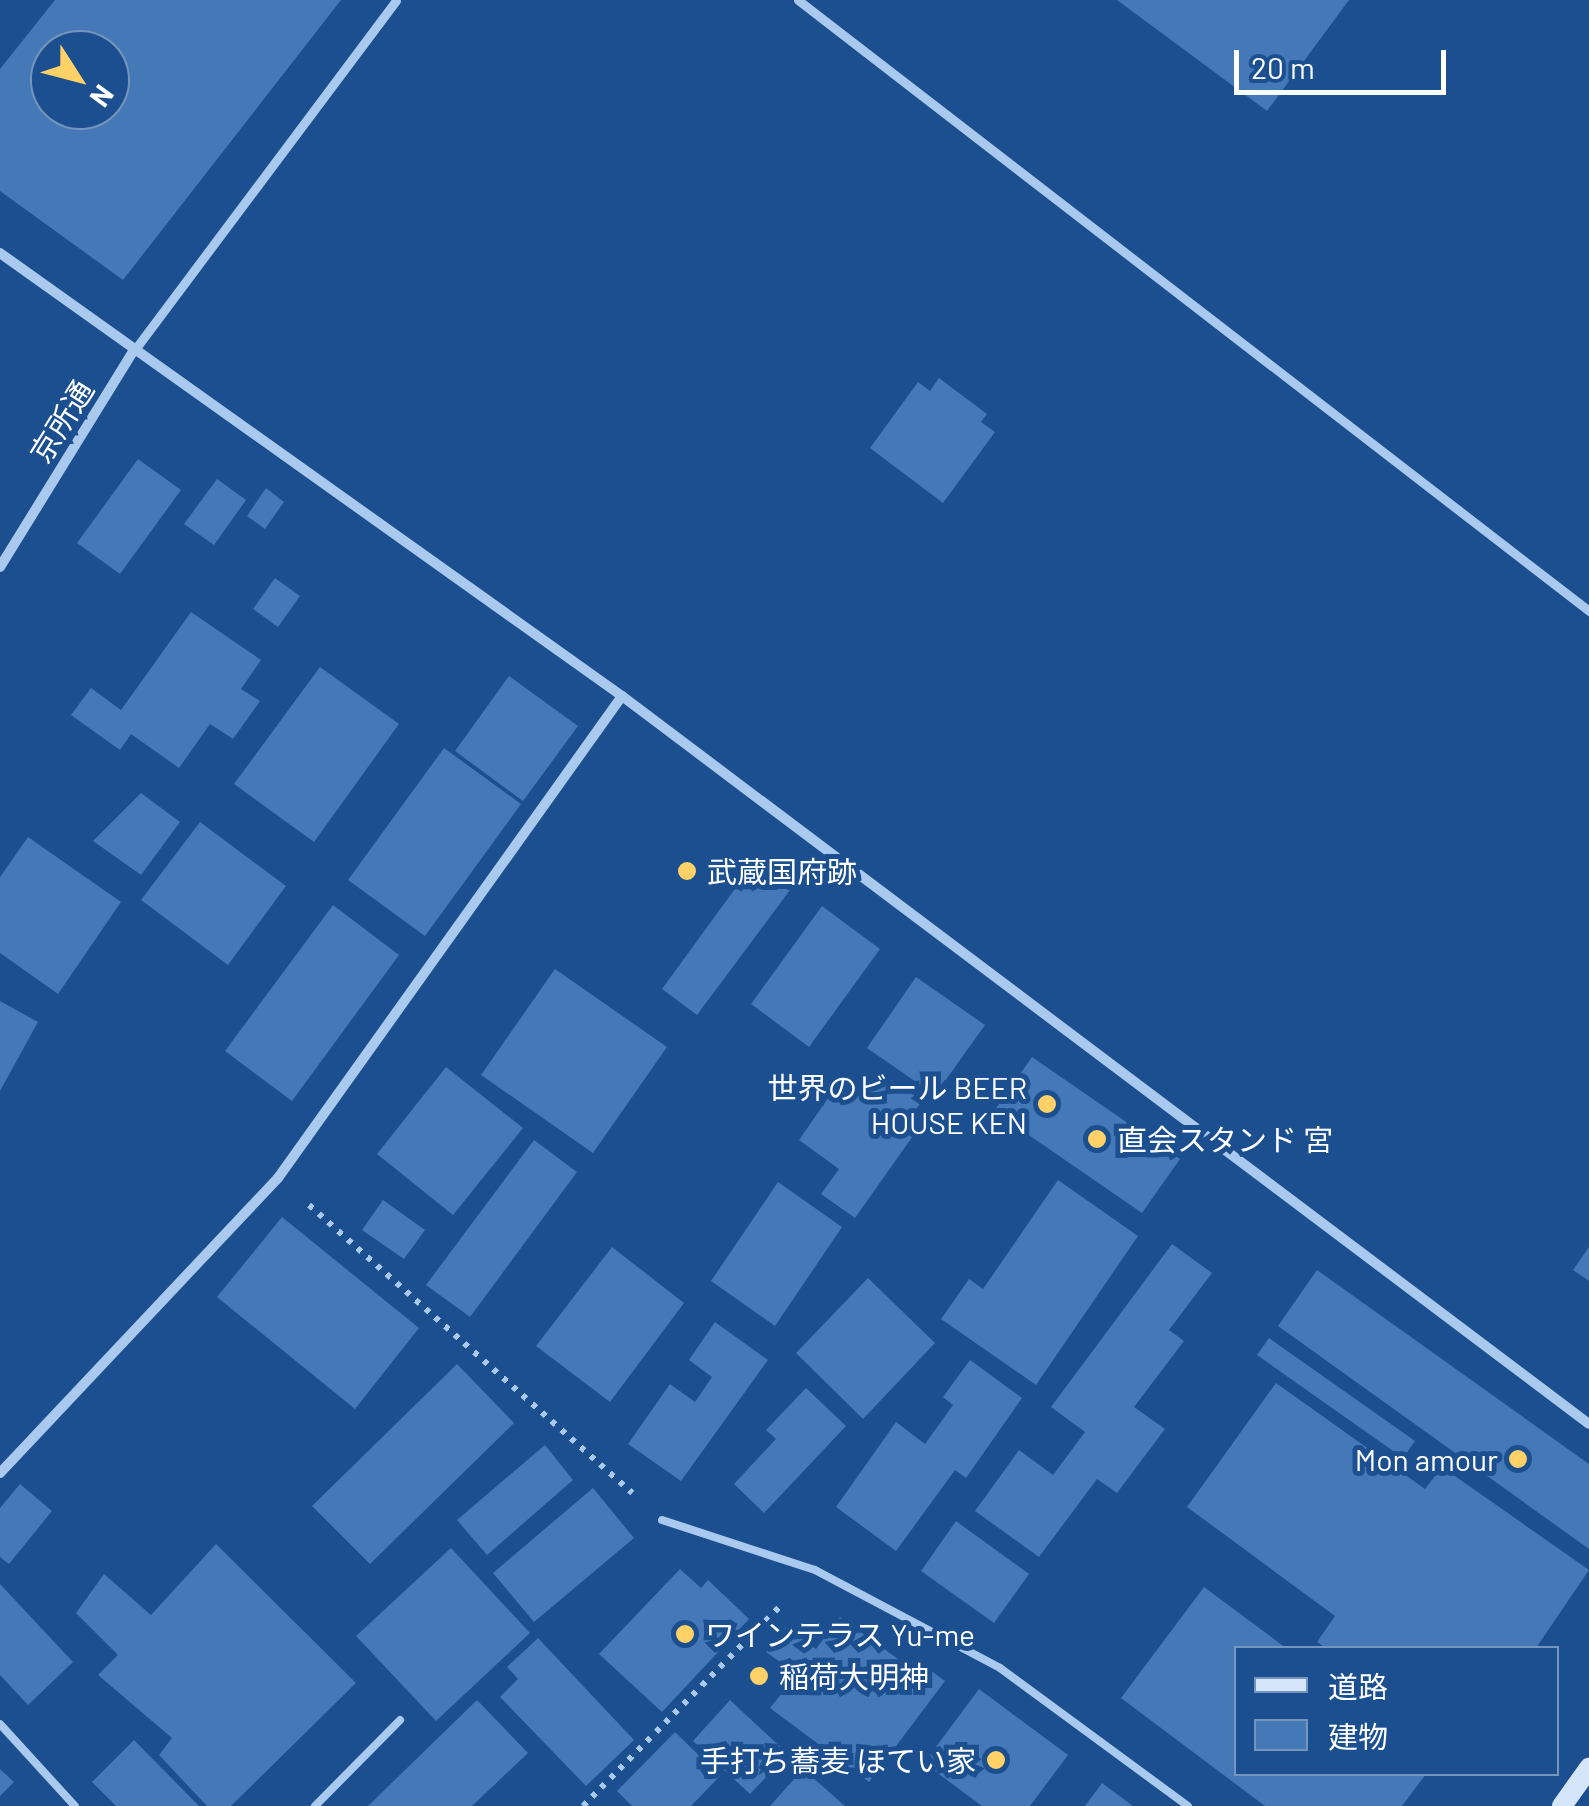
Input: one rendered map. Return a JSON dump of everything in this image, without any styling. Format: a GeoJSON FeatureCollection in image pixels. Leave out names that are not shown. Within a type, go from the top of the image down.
{"type":"FeatureCollection","features":[{"type":"Feature","properties":{"kind":"main road"},"geometry":{"type":"LineString","coordinates":[[1562,1806],[1589,1768]]}},
{"type":"Feature","properties":{"kind":"street"},"geometry":{"type":"LineString","coordinates":[[133,352],[396,0]]}},
{"type":"Feature","properties":{"kind":"street"},"geometry":{"type":"LineString","coordinates":[[798,0],[1589,611]]}},
{"type":"Feature","properties":{"kind":"street"},"geometry":{"type":"LineString","coordinates":[[0,254],[622,696],[1589,1424]]}},
{"type":"Feature","properties":{"kind":"street","name":"京所通"},"geometry":{"type":"LineString","coordinates":[[0,567],[133,352]]}},
{"type":"Feature","properties":{"kind":"street"},"geometry":{"type":"LineString","coordinates":[[0,1472],[278,1178],[622,696]]}},
{"type":"Feature","properties":{"kind":"lane"},"geometry":{"type":"LineString","coordinates":[[662,1520],[816,1570],[1000,1668],[1188,1806]]}},
{"type":"Feature","properties":{"kind":"lane"},"geometry":{"type":"LineString","coordinates":[[315,1806],[400,1720]]}},
{"type":"Feature","properties":{"kind":"lane"},"geometry":{"type":"LineString","coordinates":[[0,1724],[74,1806]]}},
{"type":"Feature","properties":{"kind":"path"},"geometry":{"type":"LineString","coordinates":[[278,1178],[662,1520]]}},
{"type":"Feature","properties":{"kind":"path"},"geometry":{"type":"LineString","coordinates":[[583,1806],[816,1570]]}},
{"type":"Feature","properties":{"kind":"building"},"geometry":{"type":"Polygon","coordinates":[[[55,0],[341,0],[123,280],[0,191],[0,69],[30,31],[30,130],[130,130],[130,30],[31,30],[55,0]]]}},
{"type":"Feature","properties":{"kind":"building"},"geometry":{"type":"Polygon","coordinates":[[[1117,0],[1349,0],[1267,111],[1117,0]]]}},
{"type":"Feature","properties":{"kind":"building"},"geometry":{"type":"Polygon","coordinates":[[[939,378],[987,414],[981,422],[995,432],[943,503],[870,448],[918,382],[930,391],[939,378]]]}},
{"type":"Feature","properties":{"kind":"building"},"geometry":{"type":"Polygon","coordinates":[[[138,459],[181,490],[120,574],[77,543],[138,459]]]}},
{"type":"Feature","properties":{"kind":"building"},"geometry":{"type":"Polygon","coordinates":[[[217,479],[246,500],[214,545],[184,524],[217,479]]]}},
{"type":"Feature","properties":{"kind":"building"},"geometry":{"type":"Polygon","coordinates":[[[266,488],[284,502],[265,529],[247,516],[266,488]]]}},
{"type":"Feature","properties":{"kind":"building"},"geometry":{"type":"Polygon","coordinates":[[[275,578],[300,596],[278,627],[253,609],[275,578]]]}},
{"type":"Feature","properties":{"kind":"building"},"geometry":{"type":"Polygon","coordinates":[[[191,612],[261,660],[241,689],[260,701],[233,739],[210,724],[179,768],[131,734],[120,750],[71,715],[91,688],[121,710],[191,612]]]}},
{"type":"Feature","properties":{"kind":"building"},"geometry":{"type":"Polygon","coordinates":[[[320,667],[399,724],[314,842],[234,784],[320,667]]]}},
{"type":"Feature","properties":{"kind":"building"},"geometry":{"type":"Polygon","coordinates":[[[509,676],[578,726],[523,801],[455,751],[509,676]]]}},
{"type":"Feature","properties":{"kind":"building"},"geometry":{"type":"Polygon","coordinates":[[[444,748],[521,804],[425,936],[348,880],[444,748]]]}},
{"type":"Feature","properties":{"kind":"building"},"geometry":{"type":"Polygon","coordinates":[[[141,793],[180,822],[141,875],[93,841],[141,793]]]}},
{"type":"Feature","properties":{"kind":"building"},"geometry":{"type":"Polygon","coordinates":[[[200,822],[286,886],[228,965],[141,900],[200,822]]]}},
{"type":"Feature","properties":{"kind":"building"},"geometry":{"type":"Polygon","coordinates":[[[28,837],[121,902],[58,994],[0,953],[0,877],[28,837]]]}},
{"type":"Feature","properties":{"kind":"building"},"geometry":{"type":"Polygon","coordinates":[[[753,864],[790,890],[697,1015],[662,989],[753,864]]]}},
{"type":"Feature","properties":{"kind":"building"},"geometry":{"type":"Polygon","coordinates":[[[333,905],[399,955],[292,1101],[225,1051],[333,905]]]}},
{"type":"Feature","properties":{"kind":"building"},"geometry":{"type":"Polygon","coordinates":[[[822,906],[880,949],[809,1047],[751,1004],[822,906]]]}},
{"type":"Feature","properties":{"kind":"building"},"geometry":{"type":"Polygon","coordinates":[[[555,969],[667,1047],[593,1153],[481,1075],[555,969]]]}},
{"type":"Feature","properties":{"kind":"building"},"geometry":{"type":"Polygon","coordinates":[[[916,977],[985,1025],[935,1095],[867,1048],[916,977]]]}},
{"type":"Feature","properties":{"kind":"building"},"geometry":{"type":"Polygon","coordinates":[[[0,1001],[38,1022],[0,1091],[0,1001]]]}},
{"type":"Feature","properties":{"kind":"building"},"geometry":{"type":"Polygon","coordinates":[[[1032,1057],[1180,1159],[1142,1213],[994,1111],[1032,1057]]]}},
{"type":"Feature","properties":{"kind":"building"},"geometry":{"type":"Polygon","coordinates":[[[446,1067],[523,1128],[453,1215],[377,1154],[446,1067]]]}},
{"type":"Feature","properties":{"kind":"building"},"geometry":{"type":"Polygon","coordinates":[[[879,1071],[922,1101],[904,1126],[915,1133],[855,1218],[821,1194],[839,1169],[799,1140],[842,1078],[863,1093],[879,1071]]]}},
{"type":"Feature","properties":{"kind":"building"},"geometry":{"type":"Polygon","coordinates":[[[534,1140],[577,1172],[470,1317],[426,1285],[534,1140]]]}},
{"type":"Feature","properties":{"kind":"building"},"geometry":{"type":"Polygon","coordinates":[[[1058,1180],[1138,1236],[1036,1385],[941,1319],[969,1279],[983,1289],[1058,1180]]]}},
{"type":"Feature","properties":{"kind":"building"},"geometry":{"type":"Polygon","coordinates":[[[778,1182],[842,1227],[775,1326],[711,1281],[778,1182]]]}},
{"type":"Feature","properties":{"kind":"building"},"geometry":{"type":"Polygon","coordinates":[[[383,1200],[425,1230],[404,1259],[362,1230],[383,1200]]]}},
{"type":"Feature","properties":{"kind":"building"},"geometry":{"type":"Polygon","coordinates":[[[282,1217],[419,1328],[355,1409],[217,1297],[282,1217]]]}},
{"type":"Feature","properties":{"kind":"building"},"geometry":{"type":"Polygon","coordinates":[[[1172,1244],[1212,1273],[1169,1330],[1184,1341],[1134,1407],[1165,1429],[1117,1493],[1097,1479],[1039,1557],[975,1511],[1019,1450],[1053,1475],[1085,1432],[1051,1407],[1172,1244]]]}},
{"type":"Feature","properties":{"kind":"building"},"geometry":{"type":"Polygon","coordinates":[[[612,1247],[684,1303],[610,1402],[536,1346],[612,1247]]]}},
{"type":"Feature","properties":{"kind":"building"},"geometry":{"type":"Polygon","coordinates":[[[1589,1247],[1589,1281],[1573,1270],[1589,1247]]]}},
{"type":"Feature","properties":{"kind":"building"},"geometry":{"type":"Polygon","coordinates":[[[1317,1270],[1589,1464],[1589,1549],[1278,1326],[1317,1270]]]}},
{"type":"Feature","properties":{"kind":"building"},"geometry":{"type":"Polygon","coordinates":[[[868,1278],[935,1343],[863,1419],[796,1353],[868,1278]]]}},
{"type":"Feature","properties":{"kind":"building"},"geometry":{"type":"Polygon","coordinates":[[[715,1322],[768,1360],[681,1481],[628,1444],[670,1384],[695,1402],[712,1377],[689,1360],[715,1322]]]}},
{"type":"Feature","properties":{"kind":"building"},"geometry":{"type":"Polygon","coordinates":[[[1269,1338],[1415,1441],[1403,1458],[1257,1355],[1269,1338]]]}},
{"type":"Feature","properties":{"kind":"building"},"geometry":{"type":"Polygon","coordinates":[[[970,1360],[1022,1398],[966,1478],[955,1470],[896,1551],[836,1507],[896,1422],[925,1444],[953,1405],[943,1397],[970,1360]]]}},
{"type":"Feature","properties":{"kind":"building"},"geometry":{"type":"Polygon","coordinates":[[[457,1364],[514,1423],[370,1564],[312,1506],[457,1364]]]}},
{"type":"Feature","properties":{"kind":"building"},"geometry":{"type":"Polygon","coordinates":[[[1276,1383],[1425,1489],[1442,1467],[1589,1570],[1537,1646],[1323,1646],[1317,1642],[1335,1616],[1187,1507],[1276,1383]]]}},
{"type":"Feature","properties":{"kind":"building"},"geometry":{"type":"Polygon","coordinates":[[[806,1388],[846,1426],[764,1513],[734,1484],[776,1439],[766,1430],[806,1388]]]}},
{"type":"Feature","properties":{"kind":"building"},"geometry":{"type":"Polygon","coordinates":[[[545,1445],[573,1480],[487,1555],[457,1520],[545,1445]]]}},
{"type":"Feature","properties":{"kind":"building"},"geometry":{"type":"Polygon","coordinates":[[[20,1484],[52,1511],[9,1564],[0,1557],[0,1508],[20,1484]]]}},
{"type":"Feature","properties":{"kind":"building"},"geometry":{"type":"Polygon","coordinates":[[[593,1488],[634,1538],[534,1622],[493,1573],[593,1488]]]}},
{"type":"Feature","properties":{"kind":"building"},"geometry":{"type":"Polygon","coordinates":[[[956,1521],[1029,1574],[994,1623],[921,1571],[956,1521]]]}},
{"type":"Feature","properties":{"kind":"building"},"geometry":{"type":"Polygon","coordinates":[[[216,1544],[356,1683],[231,1806],[207,1806],[159,1755],[172,1738],[98,1675],[118,1655],[76,1613],[104,1574],[151,1615],[216,1544]]]}},
{"type":"Feature","properties":{"kind":"building"},"geometry":{"type":"Polygon","coordinates":[[[451,1548],[530,1633],[436,1721],[356,1636],[451,1548]]]}},
{"type":"Feature","properties":{"kind":"building"},"geometry":{"type":"Polygon","coordinates":[[[680,1569],[701,1588],[708,1580],[749,1619],[662,1712],[599,1654],[680,1569]]]}},
{"type":"Feature","properties":{"kind":"building"},"geometry":{"type":"Polygon","coordinates":[[[0,1584],[73,1662],[28,1705],[0,1675],[0,1584]]]}},
{"type":"Feature","properties":{"kind":"building"},"geometry":{"type":"Polygon","coordinates":[[[1204,1587],[1283,1646],[1234,1646],[1234,1776],[1424,1776],[1402,1806],[1265,1806],[1121,1698],[1204,1587]]]}},
{"type":"Feature","properties":{"kind":"building"},"geometry":{"type":"Polygon","coordinates":[[[840,1617],[909,1667],[915,1659],[945,1681],[869,1782],[770,1708],[797,1674],[766,1652],[786,1627],[816,1649],[840,1617]]]}},
{"type":"Feature","properties":{"kind":"building"},"geometry":{"type":"Polygon","coordinates":[[[538,1638],[634,1740],[586,1786],[500,1697],[518,1679],[507,1667],[538,1638]]]}},
{"type":"Feature","properties":{"kind":"building"},"geometry":{"type":"Polygon","coordinates":[[[979,1689],[1068,1755],[1030,1806],[982,1806],[924,1763],[979,1689]]]}},
{"type":"Feature","properties":{"kind":"building"},"geometry":{"type":"Polygon","coordinates":[[[477,1700],[528,1753],[472,1806],[368,1806],[477,1700]]]}},
{"type":"Feature","properties":{"kind":"building"},"geometry":{"type":"Polygon","coordinates":[[[730,1700],[788,1754],[750,1794],[693,1741],[730,1700]]]}},
{"type":"Feature","properties":{"kind":"building"},"geometry":{"type":"Polygon","coordinates":[[[675,1732],[720,1776],[691,1806],[632,1806],[617,1791],[675,1732]]]}},
{"type":"Feature","properties":{"kind":"building"},"geometry":{"type":"Polygon","coordinates":[[[134,1740],[199,1806],[116,1806],[92,1782],[134,1740]]]}},
{"type":"Feature","properties":{"kind":"building"},"geometry":{"type":"Polygon","coordinates":[[[0,1769],[14,1782],[0,1796],[0,1769]]]}},
{"type":"Feature","properties":{"kind":"building"},"geometry":{"type":"Polygon","coordinates":[[[803,1769],[845,1806],[770,1806],[803,1769]]]}},
{"type":"Feature","properties":{"kind":"building"},"geometry":{"type":"Polygon","coordinates":[[[1102,1783],[1133,1806],[1085,1806],[1102,1783]]]}},
{"type":"Feature","properties":{"kind":"place","name":"武蔵国府跡"},"geometry":{"type":"Point","coordinates":[687,871]}},
{"type":"Feature","properties":{"kind":"place","name":"世界のビール BEER HOUSE KEN"},"geometry":{"type":"Point","coordinates":[1047,1104]}},
{"type":"Feature","properties":{"kind":"place","name":"直会スタンド 宮"},"geometry":{"type":"Point","coordinates":[1097,1139]}},
{"type":"Feature","properties":{"kind":"place","name":"Mon amour"},"geometry":{"type":"Point","coordinates":[1518,1459]}},
{"type":"Feature","properties":{"kind":"place","name":"ワインテラス Yu-me"},"geometry":{"type":"Point","coordinates":[685,1634]}},
{"type":"Feature","properties":{"kind":"place","name":"稲荷大明神"},"geometry":{"type":"Point","coordinates":[759,1676]}},
{"type":"Feature","properties":{"kind":"place","name":"手打ち蕎麦 ほてい家"},"geometry":{"type":"Point","coordinates":[996,1760]}}]}
